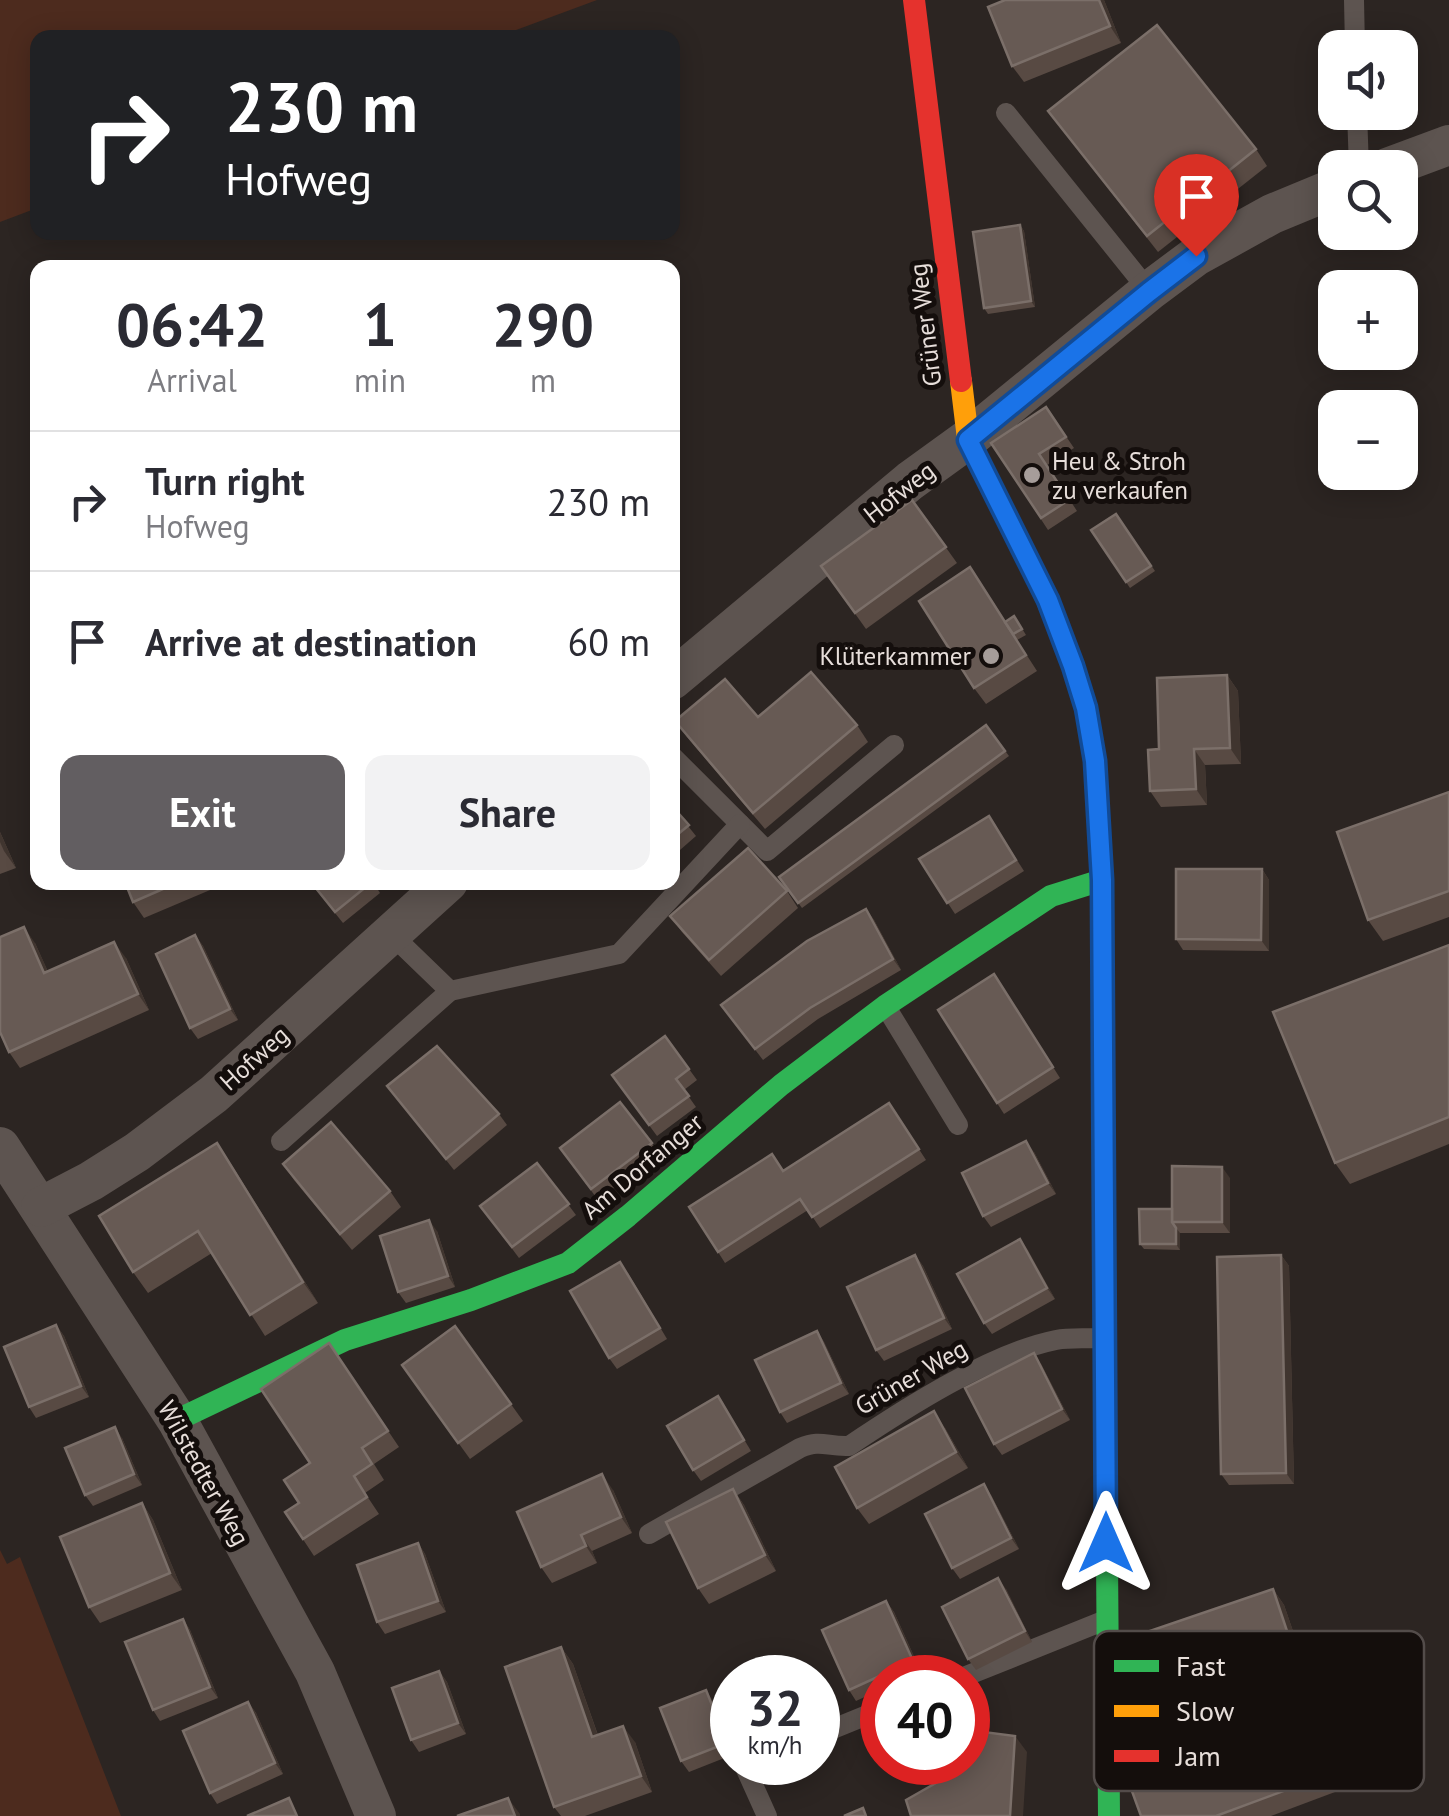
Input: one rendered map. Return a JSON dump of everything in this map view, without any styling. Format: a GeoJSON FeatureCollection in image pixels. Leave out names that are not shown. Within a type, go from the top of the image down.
{"type":"FeatureCollection","features":[{"type":"Feature","properties":{"kind":"street","name":"Grüner Weg"},"geometry":{"type":"LineString","coordinates":[[914,0],[968,440],[1048,600],[1086,708],[1095,761],[1102,880],[1107,1631]]}},
{"type":"Feature","properties":{"kind":"street"},"geometry":{"type":"LineString","coordinates":[[1418,156],[1449,145]]}},
{"type":"Feature","properties":{"kind":"street","name":"Hofweg"},"geometry":{"type":"LineString","coordinates":[[680,673],[910,480],[968,440],[1196,256],[1272,214],[1318,195]]}},
{"type":"Feature","properties":{"kind":"street","name":"Am Dorfanger"},"geometry":{"type":"LineString","coordinates":[[177,1420],[345,1340],[568,1264],[781,1085],[884,1006],[1051,896],[1102,880]]}},
{"type":"Feature","properties":{"kind":"street","name":"Hofweg"},"geometry":{"type":"LineString","coordinates":[[40,1207],[91,1182],[138,1152],[214,1094],[439,890]]}},
{"type":"Feature","properties":{"kind":"street","name":"Wilstedter Weg"},"geometry":{"type":"LineString","coordinates":[[0,1147],[177,1420],[315,1672],[376,1816]]}},
{"type":"Feature","properties":{"kind":"street","name":"Grüner Weg"},"geometry":{"type":"LineString","coordinates":[[1109,1791],[1109,1816]]}},
{"type":"Feature","properties":{"kind":"lane"},"geometry":{"type":"LineString","coordinates":[[1354,0],[1355,30]]}},
{"type":"Feature","properties":{"kind":"lane"},"geometry":{"type":"LineString","coordinates":[[1006,113],[1149,292]]}},
{"type":"Feature","properties":{"kind":"lane"},"geometry":{"type":"LineString","coordinates":[[680,764],[767,851],[894,745]]}},
{"type":"Feature","properties":{"kind":"lane"},"geometry":{"type":"LineString","coordinates":[[680,888],[740,824]]}},
{"type":"Feature","properties":{"kind":"lane"},"geometry":{"type":"LineString","coordinates":[[281,1140],[450,990],[618,954],[678,890]]}},
{"type":"Feature","properties":{"kind":"lane"},"geometry":{"type":"LineString","coordinates":[[391,934],[450,990]]}},
{"type":"Feature","properties":{"kind":"lane"},"geometry":{"type":"LineString","coordinates":[[884,1006],[958,1125]]}},
{"type":"Feature","properties":{"kind":"lane","name":"Grüner Weg"},"geometry":{"type":"LineString","coordinates":[[648,1534],[800,1448],[815,1442],[849,1446],[1015,1351],[1059,1340],[1104,1338]]}},
{"type":"Feature","properties":{"kind":"lane"},"geometry":{"type":"LineString","coordinates":[[990,1666],[1107,1619]]}},
{"type":"Feature","properties":{"kind":"lane"},"geometry":{"type":"LineString","coordinates":[[753,1785],[767,1816]]}},
{"type":"Feature","properties":{"kind":"shaded area"},"geometry":{"type":"Polygon","coordinates":[[[0,0],[597,0],[516,30],[30,30],[30,211],[0,222],[0,0]]]}},
{"type":"Feature","properties":{"kind":"shaded area"},"geometry":{"type":"Polygon","coordinates":[[[0,1550],[7,1564],[20,1557],[121,1816],[0,1816],[0,1550]]]}},
{"type":"Feature","properties":{"kind":"building"},"geometry":{"type":"Polygon","coordinates":[[[1005,0],[1099,0],[1110,26],[1012,66],[988,7],[1005,0]]]}},
{"type":"Feature","properties":{"kind":"building"},"geometry":{"type":"Polygon","coordinates":[[[1157,25],[1256,149],[1147,236],[1048,111],[1157,25]]]}},
{"type":"Feature","properties":{"kind":"building"},"geometry":{"type":"Polygon","coordinates":[[[1020,225],[1031,301],[984,308],[973,232],[1020,225]]]}},
{"type":"Feature","properties":{"kind":"building"},"geometry":{"type":"Polygon","coordinates":[[[1046,407],[1066,437],[1039,454],[1069,500],[1041,518],[991,443],[1046,407]]]}},
{"type":"Feature","properties":{"kind":"building"},"geometry":{"type":"Polygon","coordinates":[[[912,500],[946,547],[855,613],[821,566],[912,500]]]}},
{"type":"Feature","properties":{"kind":"building"},"geometry":{"type":"Polygon","coordinates":[[[1116,514],[1151,566],[1126,582],[1091,530],[1116,514]]]}},
{"type":"Feature","properties":{"kind":"building","name":"Klüterkammer"},"geometry":{"type":"Polygon","coordinates":[[[970,567],[1026,655],[974,688],[919,601],[970,567]]]}},
{"type":"Feature","properties":{"kind":"building"},"geometry":{"type":"Polygon","coordinates":[[[1014,616],[1022,629],[1013,634],[1005,622],[1014,616]]]}},
{"type":"Feature","properties":{"kind":"building"},"geometry":{"type":"Polygon","coordinates":[[[811,672],[857,725],[753,813],[680,727],[680,717],[725,679],[758,717],[811,672]]]}},
{"type":"Feature","properties":{"kind":"building"},"geometry":{"type":"Polygon","coordinates":[[[1227,675],[1230,748],[1194,749],[1196,789],[1150,791],[1148,750],[1159,749],[1157,678],[1227,675]]]}},
{"type":"Feature","properties":{"kind":"building"},"geometry":{"type":"Polygon","coordinates":[[[986,725],[1005,751],[798,903],[779,877],[986,725]]]}},
{"type":"Feature","properties":{"kind":"building"},"geometry":{"type":"Polygon","coordinates":[[[1449,792],[1449,891],[1368,920],[1337,832],[1449,792]]]}},
{"type":"Feature","properties":{"kind":"building"},"geometry":{"type":"Polygon","coordinates":[[[680,815],[689,825],[680,832],[680,815]]]}},
{"type":"Feature","properties":{"kind":"building"},"geometry":{"type":"Polygon","coordinates":[[[989,816],[1016,860],[947,903],[919,859],[989,816]]]}},
{"type":"Feature","properties":{"kind":"building"},"geometry":{"type":"Polygon","coordinates":[[[748,848],[787,891],[709,960],[670,916],[748,848]]]}},
{"type":"Feature","properties":{"kind":"building"},"geometry":{"type":"Polygon","coordinates":[[[1176,869],[1262,869],[1261,940],[1176,939],[1176,869]]]}},
{"type":"Feature","properties":{"kind":"building"},"geometry":{"type":"Polygon","coordinates":[[[128,890],[161,890],[133,902],[128,890]]]}},
{"type":"Feature","properties":{"kind":"building"},"geometry":{"type":"Polygon","coordinates":[[[317,890],[362,890],[335,912],[317,890]]]}},
{"type":"Feature","properties":{"kind":"building"},"geometry":{"type":"Polygon","coordinates":[[[866,909],[893,959],[810,1008],[755,1049],[721,1005],[807,941],[866,909]]]}},
{"type":"Feature","properties":{"kind":"building"},"geometry":{"type":"Polygon","coordinates":[[[24,927],[44,973],[114,942],[138,994],[9,1052],[0,1032],[0,937],[24,927]]]}},
{"type":"Feature","properties":{"kind":"building"},"geometry":{"type":"Polygon","coordinates":[[[195,935],[230,1009],[190,1028],[156,954],[195,935]]]}},
{"type":"Feature","properties":{"kind":"building"},"geometry":{"type":"Polygon","coordinates":[[[1449,945],[1449,1117],[1335,1163],[1273,1012],[1449,945]]]}},
{"type":"Feature","properties":{"kind":"building"},"geometry":{"type":"Polygon","coordinates":[[[994,974],[1053,1067],[997,1103],[938,1010],[994,974]]]}},
{"type":"Feature","properties":{"kind":"building"},"geometry":{"type":"Polygon","coordinates":[[[665,1036],[689,1069],[676,1079],[689,1096],[649,1125],[612,1075],[665,1036]]]}},
{"type":"Feature","properties":{"kind":"building"},"geometry":{"type":"Polygon","coordinates":[[[437,1046],[499,1114],[446,1159],[387,1086],[437,1046]]]}},
{"type":"Feature","properties":{"kind":"building"},"geometry":{"type":"Polygon","coordinates":[[[620,1102],[652,1143],[591,1189],[560,1148],[620,1102]]]}},
{"type":"Feature","properties":{"kind":"building"},"geometry":{"type":"Polygon","coordinates":[[[889,1103],[919,1149],[812,1217],[800,1199],[718,1252],[689,1207],[772,1154],[783,1171],[889,1103]]]}},
{"type":"Feature","properties":{"kind":"building"},"geometry":{"type":"Polygon","coordinates":[[[331,1122],[390,1191],[340,1234],[283,1164],[331,1122]]]}},
{"type":"Feature","properties":{"kind":"building"},"geometry":{"type":"Polygon","coordinates":[[[1026,1141],[1048,1183],[983,1216],[962,1173],[1026,1141]]]}},
{"type":"Feature","properties":{"kind":"building"},"geometry":{"type":"Polygon","coordinates":[[[217,1143],[303,1282],[250,1315],[198,1231],[133,1272],[99,1216],[217,1143]]]}},
{"type":"Feature","properties":{"kind":"building"},"geometry":{"type":"Polygon","coordinates":[[[537,1163],[569,1204],[512,1247],[480,1206],[537,1163]]]}},
{"type":"Feature","properties":{"kind":"building"},"geometry":{"type":"Polygon","coordinates":[[[1172,1166],[1222,1167],[1222,1222],[1172,1222],[1172,1166]]]}},
{"type":"Feature","properties":{"kind":"building"},"geometry":{"type":"Polygon","coordinates":[[[1139,1209],[1172,1209],[1176,1244],[1140,1244],[1139,1209]]]}},
{"type":"Feature","properties":{"kind":"building"},"geometry":{"type":"Polygon","coordinates":[[[429,1220],[448,1276],[398,1292],[380,1236],[429,1220]]]}},
{"type":"Feature","properties":{"kind":"building"},"geometry":{"type":"Polygon","coordinates":[[[1020,1239],[1047,1288],[984,1323],[957,1274],[1020,1239]]]}},
{"type":"Feature","properties":{"kind":"building"},"geometry":{"type":"Polygon","coordinates":[[[915,1255],[944,1318],[876,1350],[847,1287],[915,1255]]]}},
{"type":"Feature","properties":{"kind":"building"},"geometry":{"type":"Polygon","coordinates":[[[1281,1255],[1286,1473],[1221,1474],[1217,1257],[1281,1255]]]}},
{"type":"Feature","properties":{"kind":"building"},"geometry":{"type":"Polygon","coordinates":[[[620,1262],[660,1328],[609,1358],[570,1291],[620,1262]]]}},
{"type":"Feature","properties":{"kind":"building"},"geometry":{"type":"Polygon","coordinates":[[[56,1325],[81,1386],[29,1407],[4,1347],[56,1325]]]}},
{"type":"Feature","properties":{"kind":"building"},"geometry":{"type":"Polygon","coordinates":[[[455,1326],[511,1404],[458,1443],[402,1365],[455,1326]]]}},
{"type":"Feature","properties":{"kind":"building"},"geometry":{"type":"Polygon","coordinates":[[[817,1331],[841,1383],[780,1412],[755,1360],[817,1331]]]}},
{"type":"Feature","properties":{"kind":"building"},"geometry":{"type":"Polygon","coordinates":[[[329,1343],[388,1431],[362,1448],[372,1464],[354,1476],[367,1497],[303,1539],[285,1512],[299,1503],[284,1480],[310,1463],[261,1389],[329,1343]]]}},
{"type":"Feature","properties":{"kind":"building"},"geometry":{"type":"Polygon","coordinates":[[[1034,1353],[1062,1409],[994,1444],[965,1388],[1034,1353]]]}},
{"type":"Feature","properties":{"kind":"building"},"geometry":{"type":"Polygon","coordinates":[[[718,1396],[744,1440],[693,1470],[667,1426],[718,1396]]]}},
{"type":"Feature","properties":{"kind":"building"},"geometry":{"type":"Polygon","coordinates":[[[934,1411],[956,1452],[857,1508],[835,1467],[934,1411]]]}},
{"type":"Feature","properties":{"kind":"building"},"geometry":{"type":"Polygon","coordinates":[[[115,1427],[134,1474],[85,1495],[65,1448],[115,1427]]]}},
{"type":"Feature","properties":{"kind":"building"},"geometry":{"type":"Polygon","coordinates":[[[602,1474],[621,1517],[581,1535],[586,1546],[541,1567],[517,1512],[602,1474]]]}},
{"type":"Feature","properties":{"kind":"building"},"geometry":{"type":"Polygon","coordinates":[[[984,1484],[1011,1538],[952,1568],[925,1514],[984,1484]]]}},
{"type":"Feature","properties":{"kind":"building"},"geometry":{"type":"Polygon","coordinates":[[[733,1489],[765,1555],[698,1588],[666,1522],[733,1489]]]}},
{"type":"Feature","properties":{"kind":"building"},"geometry":{"type":"Polygon","coordinates":[[[142,1503],[170,1573],[89,1607],[60,1537],[142,1503]]]}},
{"type":"Feature","properties":{"kind":"building"},"geometry":{"type":"Polygon","coordinates":[[[418,1543],[438,1601],[377,1622],[357,1565],[418,1543]]]}},
{"type":"Feature","properties":{"kind":"building"},"geometry":{"type":"Polygon","coordinates":[[[998,1578],[1025,1631],[976,1655],[966,1655],[942,1607],[998,1578]]]}},
{"type":"Feature","properties":{"kind":"building"},"geometry":{"type":"Polygon","coordinates":[[[1273,1589],[1287,1631],[1150,1631],[1273,1589]]]}},
{"type":"Feature","properties":{"kind":"building"},"geometry":{"type":"Polygon","coordinates":[[[886,1601],[910,1655],[860,1655],[860,1685],[849,1690],[840,1670],[840,1655],[833,1655],[822,1630],[886,1601]]]}},
{"type":"Feature","properties":{"kind":"building"},"geometry":{"type":"Polygon","coordinates":[[[183,1619],[210,1687],[153,1710],[125,1642],[183,1619]]]}},
{"type":"Feature","properties":{"kind":"building"},"geometry":{"type":"Polygon","coordinates":[[[561,1647],[592,1737],[623,1726],[641,1776],[554,1807],[505,1667],[561,1647]]]}},
{"type":"Feature","properties":{"kind":"building"},"geometry":{"type":"Polygon","coordinates":[[[439,1671],[458,1723],[411,1740],[392,1688],[439,1671]]]}},
{"type":"Feature","properties":{"kind":"building"},"geometry":{"type":"Polygon","coordinates":[[[706,1690],[710,1700],[710,1750],[681,1761],[660,1708],[706,1690]]]}},
{"type":"Feature","properties":{"kind":"building"},"geometry":{"type":"Polygon","coordinates":[[[248,1702],[275,1763],[210,1793],[183,1731],[248,1702]]]}},
{"type":"Feature","properties":{"kind":"building"},"geometry":{"type":"Polygon","coordinates":[[[990,1733],[1015,1736],[1010,1816],[911,1816],[906,1800],[932,1785],[990,1785],[990,1733]]]}},
{"type":"Feature","properties":{"kind":"building"},"geometry":{"type":"Polygon","coordinates":[[[1132,1791],[1284,1791],[1216,1816],[1141,1816],[1132,1791]]]}},
{"type":"Feature","properties":{"kind":"building"},"geometry":{"type":"Polygon","coordinates":[[[289,1798],[297,1816],[247,1816],[289,1798]]]}},
{"type":"Feature","properties":{"kind":"building"},"geometry":{"type":"Polygon","coordinates":[[[508,1798],[515,1816],[457,1816],[508,1798]]]}},
{"type":"Feature","properties":{"kind":"building"},"geometry":{"type":"Polygon","coordinates":[[[863,1808],[866,1816],[844,1816],[863,1808]]]}},
{"type":"Feature","properties":{"kind":"traffic: fast"},"geometry":{"type":"LineString","coordinates":[[177,1420],[345,1340],[471,1300],[568,1263],[781,1085],[885,1006],[1051,896],[1102,880]]}},
{"type":"Feature","properties":{"kind":"traffic: fast"},"geometry":{"type":"LineString","coordinates":[[1103,1044],[1108,1631]]}},
{"type":"Feature","properties":{"kind":"traffic: fast"},"geometry":{"type":"LineString","coordinates":[[1109,1791],[1109,1816]]}},
{"type":"Feature","properties":{"kind":"traffic: slow"},"geometry":{"type":"LineString","coordinates":[[961,381],[968,439],[1047,600],[1086,708],[1095,761],[1102,880],[1103,1044]]}},
{"type":"Feature","properties":{"kind":"traffic: jam"},"geometry":{"type":"LineString","coordinates":[[914,0],[961,381]]}},
{"type":"Feature","properties":{"kind":"place","name":"Heu & Stroh zu verkaufen"},"geometry":{"type":"Point","coordinates":[1032,475]}},
{"type":"Feature","properties":{"kind":"place","name":"Klüterkammer"},"geometry":{"type":"Point","coordinates":[991,656]}},
{"type":"Feature","properties":{"kind":"route"},"geometry":{"type":"LineString","coordinates":[[1106,1543],[1102,880],[1095,761],[1086,708],[1048,600],[968,440],[1196,256]]}}]}
